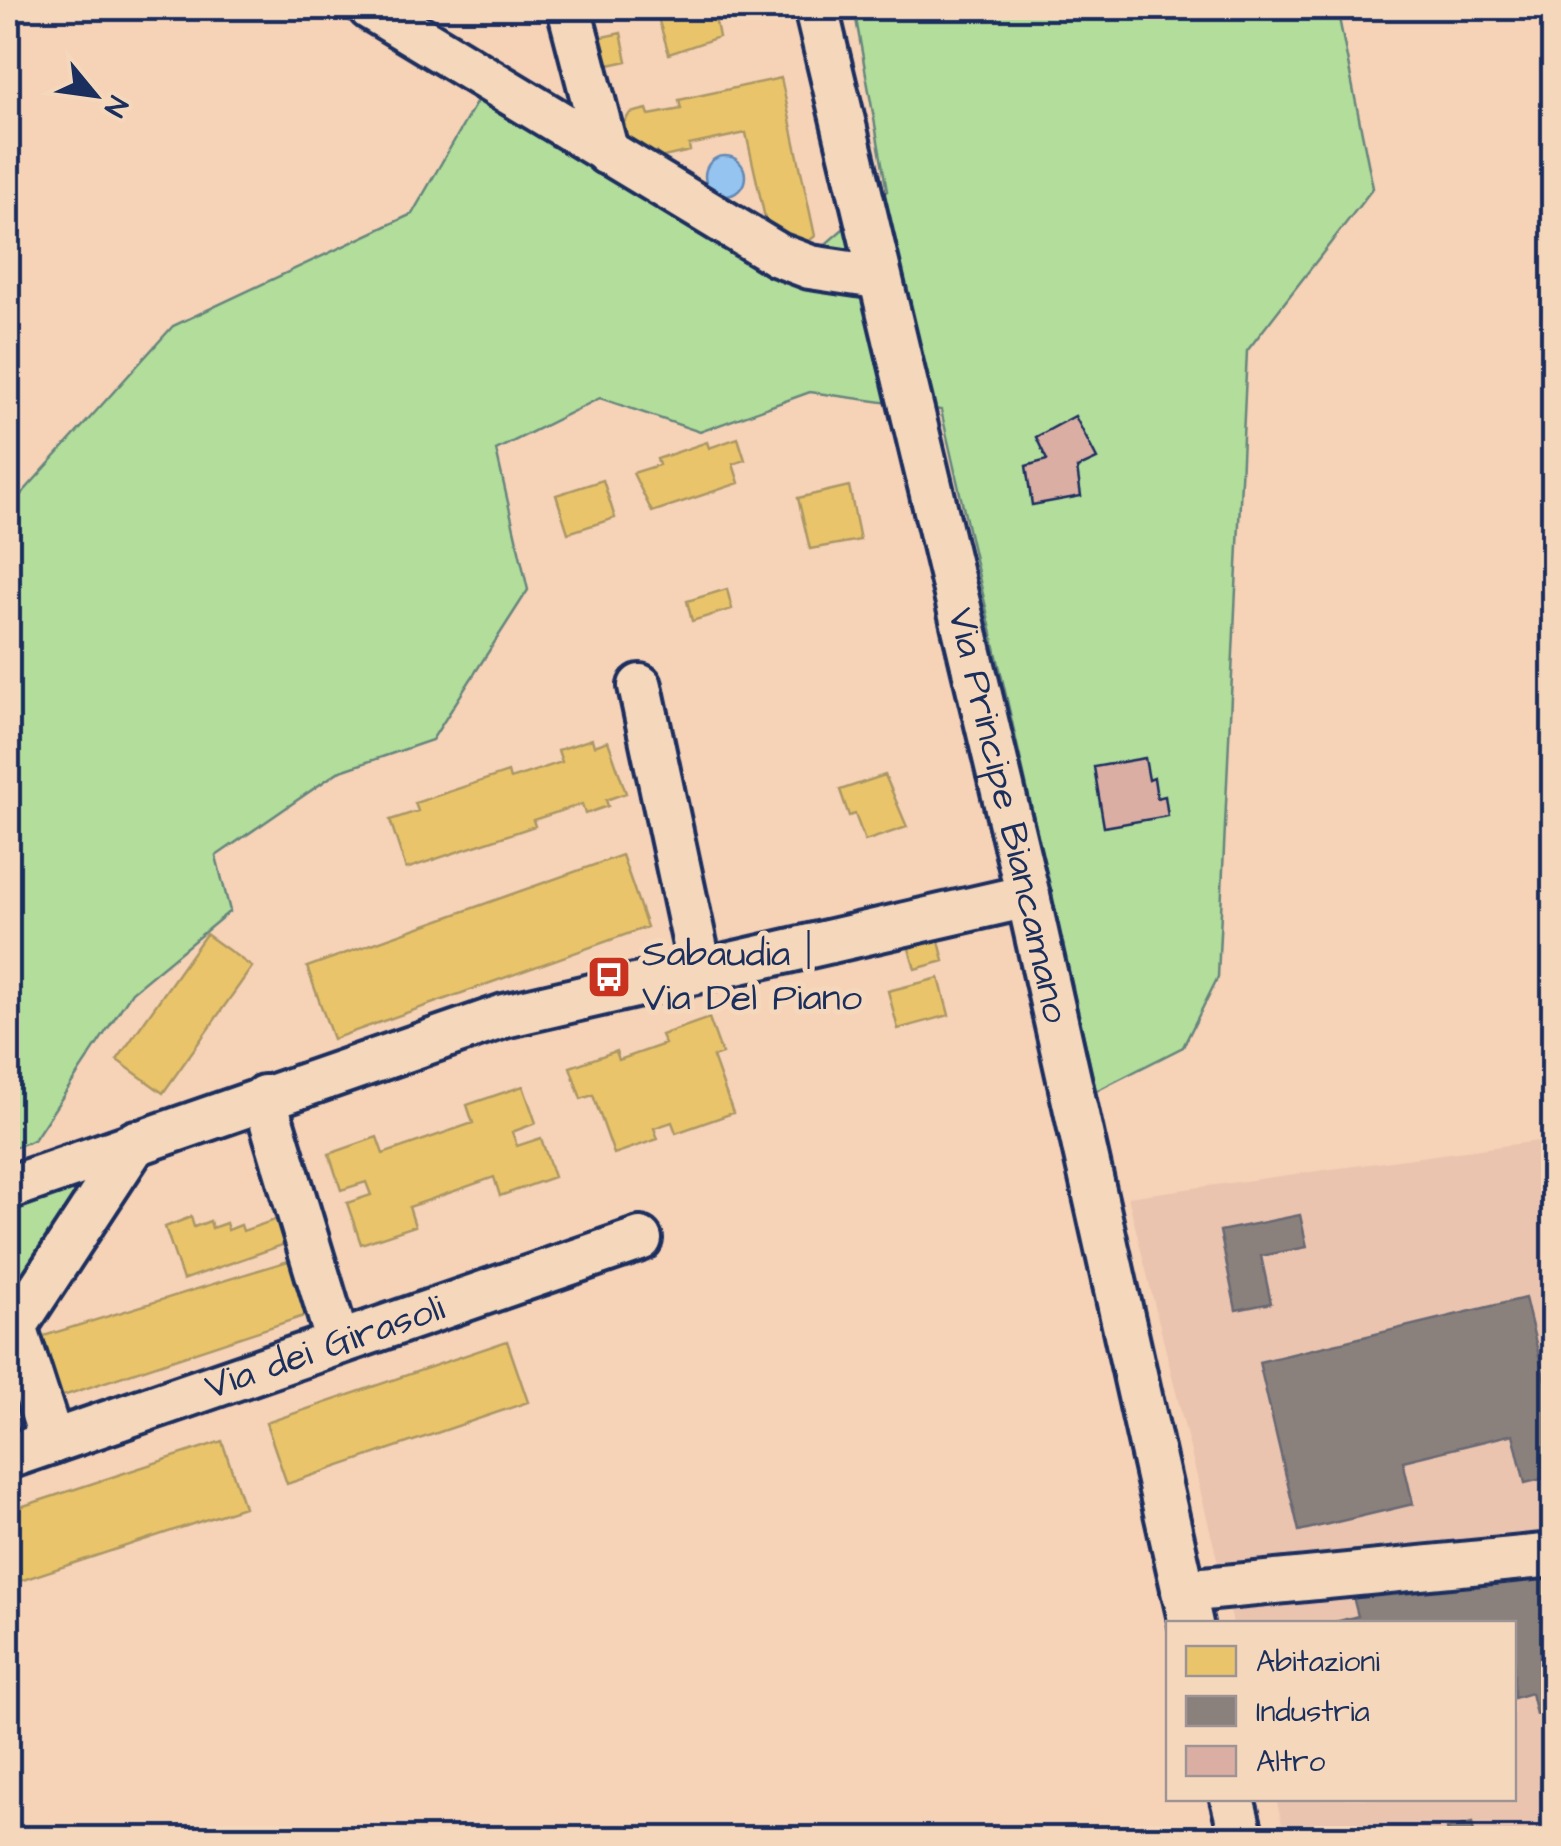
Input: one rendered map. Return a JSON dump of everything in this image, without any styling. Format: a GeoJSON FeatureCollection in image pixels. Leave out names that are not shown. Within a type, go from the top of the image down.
{"type":"FeatureCollection","features":[{"type":"Feature","properties":{"kind":"street"},"geometry":{"type":"LineString","coordinates":[[370,8],[788,260],[877,277]]}},
{"type":"Feature","properties":{"kind":"street"},"geometry":{"type":"LineString","coordinates":[[569,8],[607,152]]}},
{"type":"Feature","properties":{"kind":"street","name":"Via Principe Biancamano"},"geometry":{"type":"LineString","coordinates":[[816,8],[877,277],[1028,896],[1187,1607]]}},
{"type":"Feature","properties":{"kind":"street"},"geometry":{"type":"LineString","coordinates":[[538,110],[588,90]]}},
{"type":"Feature","properties":{"kind":"street"},"geometry":{"type":"LineString","coordinates":[[640,686],[700,968]]}},
{"type":"Feature","properties":{"kind":"street"},"geometry":{"type":"LineString","coordinates":[[8,1188],[504,1016],[700,968],[1028,896]]}},
{"type":"Feature","properties":{"kind":"street"},"geometry":{"type":"LineString","coordinates":[[264,1097],[338,1344]]}},
{"type":"Feature","properties":{"kind":"street"},"geometry":{"type":"LineString","coordinates":[[52,1442],[11,1316],[136,1142]]}},
{"type":"Feature","properties":{"kind":"street","name":"Via dei Girasoli"},"geometry":{"type":"LineString","coordinates":[[8,1457],[640,1239]]}},
{"type":"Feature","properties":{"kind":"street"},"geometry":{"type":"LineString","coordinates":[[1187,1607],[1554,1555]]}},
{"type":"Feature","properties":{"kind":"street"},"geometry":{"type":"LineString","coordinates":[[1233,1801],[1242,1838]]}},
{"type":"Feature","properties":{"kind":"shaded area"},"geometry":{"type":"Polygon","coordinates":[[[1553,1139],[1553,1838],[1286,1838],[1277,1801],[1516,1801],[1516,1621],[1233,1621],[1128,1197],[1553,1139]]]}},
{"type":"Feature","properties":{"kind":"green space"},"geometry":{"type":"Polygon","coordinates":[[[920,8],[1337,8],[1373,188],[1247,351],[1218,977],[1183,1047],[1096,1091],[941,410],[810,392],[700,432],[600,398],[496,450],[528,590],[432,740],[338,772],[216,856],[230,911],[132,992],[34,1140],[8,1150],[8,509],[173,326],[412,214],[484,89],[784,280],[887,191],[856,19],[920,8]]]}},
{"type":"Feature","properties":{"kind":"green space"},"geometry":{"type":"Polygon","coordinates":[[[97,1171],[17,1294],[8,1262],[8,1206],[97,1171]]]}},
{"type":"Feature","properties":{"kind":"water"},"geometry":{"type":"Polygon","coordinates":[[[725,156],[739,162],[745,176],[739,190],[725,196],[711,190],[705,176],[711,162],[725,156]]]}},
{"type":"Feature","properties":{"kind":"building: Abitazioni"},"geometry":{"type":"Polygon","coordinates":[[[587,8],[614,8],[615,12],[590,18],[587,8]]]}},
{"type":"Feature","properties":{"kind":"building: Abitazioni"},"geometry":{"type":"Polygon","coordinates":[[[655,8],[713,8],[719,37],[669,54],[655,8]]]}},
{"type":"Feature","properties":{"kind":"building: Abitazioni"},"geometry":{"type":"Polygon","coordinates":[[[621,33],[627,61],[599,67],[593,39],[621,33]]]}},
{"type":"Feature","properties":{"kind":"building: Abitazioni"},"geometry":{"type":"Polygon","coordinates":[[[781,78],[815,236],[796,252],[769,236],[746,133],[689,145],[690,151],[655,159],[656,152],[640,159],[617,133],[630,113],[647,109],[649,115],[681,109],[679,100],[781,78]]]}},
{"type":"Feature","properties":{"kind":"building: Abitazioni"},"geometry":{"type":"Polygon","coordinates":[[[738,438],[745,460],[733,464],[739,483],[652,512],[633,473],[659,465],[657,459],[707,442],[709,448],[738,438]]]}},
{"type":"Feature","properties":{"kind":"building: Abitazioni"},"geometry":{"type":"Polygon","coordinates":[[[603,480],[615,518],[568,533],[556,495],[603,480]]]}},
{"type":"Feature","properties":{"kind":"building: Abitazioni"},"geometry":{"type":"Polygon","coordinates":[[[849,486],[860,540],[810,549],[798,498],[849,486]]]}},
{"type":"Feature","properties":{"kind":"building: Abitazioni"},"geometry":{"type":"Polygon","coordinates":[[[727,589],[732,609],[692,621],[687,601],[727,589]]]}},
{"type":"Feature","properties":{"kind":"building: Abitazioni"},"geometry":{"type":"Polygon","coordinates":[[[592,739],[594,746],[608,741],[626,793],[606,800],[608,806],[585,814],[582,804],[533,820],[535,826],[406,869],[390,820],[418,811],[415,803],[508,772],[510,779],[562,762],[558,750],[592,739]]]}},
{"type":"Feature","properties":{"kind":"building: Abitazioni"},"geometry":{"type":"Polygon","coordinates":[[[885,775],[907,827],[865,841],[855,814],[849,816],[840,790],[885,775]]]}},
{"type":"Feature","properties":{"kind":"building: Abitazioni"},"geometry":{"type":"Polygon","coordinates":[[[622,855],[647,927],[333,1039],[307,967],[622,855]]]}},
{"type":"Feature","properties":{"kind":"building: Abitazioni"},"geometry":{"type":"Polygon","coordinates":[[[937,933],[944,961],[915,969],[907,942],[937,933]]]}},
{"type":"Feature","properties":{"kind":"building: Abitazioni"},"geometry":{"type":"Polygon","coordinates":[[[206,934],[252,967],[163,1093],[117,1060],[206,934]]]}},
{"type":"Feature","properties":{"kind":"building: Abitazioni"},"geometry":{"type":"Polygon","coordinates":[[[939,978],[949,1015],[898,1029],[888,991],[939,978]]]}},
{"type":"Feature","properties":{"kind":"building: Abitazioni"},"geometry":{"type":"Polygon","coordinates":[[[709,1018],[722,1054],[713,1057],[733,1113],[676,1133],[672,1122],[654,1128],[658,1139],[614,1154],[593,1095],[581,1099],[570,1067],[616,1051],[619,1060],[665,1044],[661,1035],[709,1018]]]}},
{"type":"Feature","properties":{"kind":"building: Abitazioni"},"geometry":{"type":"Polygon","coordinates":[[[523,1086],[536,1123],[512,1132],[517,1146],[541,1138],[554,1177],[500,1196],[494,1177],[409,1207],[415,1226],[361,1244],[347,1203],[371,1195],[366,1182],[341,1190],[329,1154],[377,1137],[383,1154],[473,1123],[467,1105],[523,1086]]]}},
{"type":"Feature","properties":{"kind":"building: Abitazioni"},"geometry":{"type":"Polygon","coordinates":[[[191,1217],[194,1227],[210,1221],[212,1228],[226,1223],[228,1230],[241,1225],[243,1231],[277,1219],[285,1244],[183,1280],[165,1227],[191,1217]]]}},
{"type":"Feature","properties":{"kind":"building: Abitazioni"},"geometry":{"type":"Polygon","coordinates":[[[298,1258],[316,1312],[57,1398],[37,1338],[298,1258]]]}},
{"type":"Feature","properties":{"kind":"building: Abitazioni"},"geometry":{"type":"Polygon","coordinates":[[[507,1341],[528,1402],[287,1484],[266,1423],[507,1341]]]}},
{"type":"Feature","properties":{"kind":"building: Abitazioni"},"geometry":{"type":"Polygon","coordinates":[[[222,1441],[244,1507],[17,1582],[8,1553],[8,1511],[222,1441]]]}},
{"type":"Feature","properties":{"kind":"building: Industria"},"geometry":{"type":"Polygon","coordinates":[[[1300,1215],[1307,1247],[1261,1256],[1271,1303],[1236,1310],[1220,1231],[1300,1215]]]}},
{"type":"Feature","properties":{"kind":"building: Industria"},"geometry":{"type":"Polygon","coordinates":[[[1525,1298],[1554,1418],[1554,1476],[1525,1483],[1513,1434],[1403,1461],[1413,1504],[1299,1531],[1259,1362],[1525,1298]]]}},
{"type":"Feature","properties":{"kind":"building: Industria"},"geometry":{"type":"Polygon","coordinates":[[[1554,1577],[1554,1710],[1536,1714],[1531,1693],[1516,1697],[1516,1621],[1339,1621],[1358,1616],[1352,1593],[1554,1577]]]}},
{"type":"Feature","properties":{"kind":"building: Industria"},"geometry":{"type":"Polygon","coordinates":[[[1472,1823],[1475,1838],[1449,1838],[1447,1829],[1472,1823]]]}},
{"type":"Feature","properties":{"kind":"building: Altro"},"geometry":{"type":"Polygon","coordinates":[[[1075,416],[1097,459],[1077,468],[1081,496],[1032,505],[1026,466],[1047,460],[1036,437],[1075,416]]]}},
{"type":"Feature","properties":{"kind":"building: Altro"},"geometry":{"type":"Polygon","coordinates":[[[1145,758],[1157,798],[1165,796],[1168,816],[1104,827],[1094,767],[1145,758]]]}},
{"type":"Feature","properties":{"kind":"place","name":"Sabaudia | Via Del Piano"},"geometry":{"type":"Point","coordinates":[609,977]}}]}
